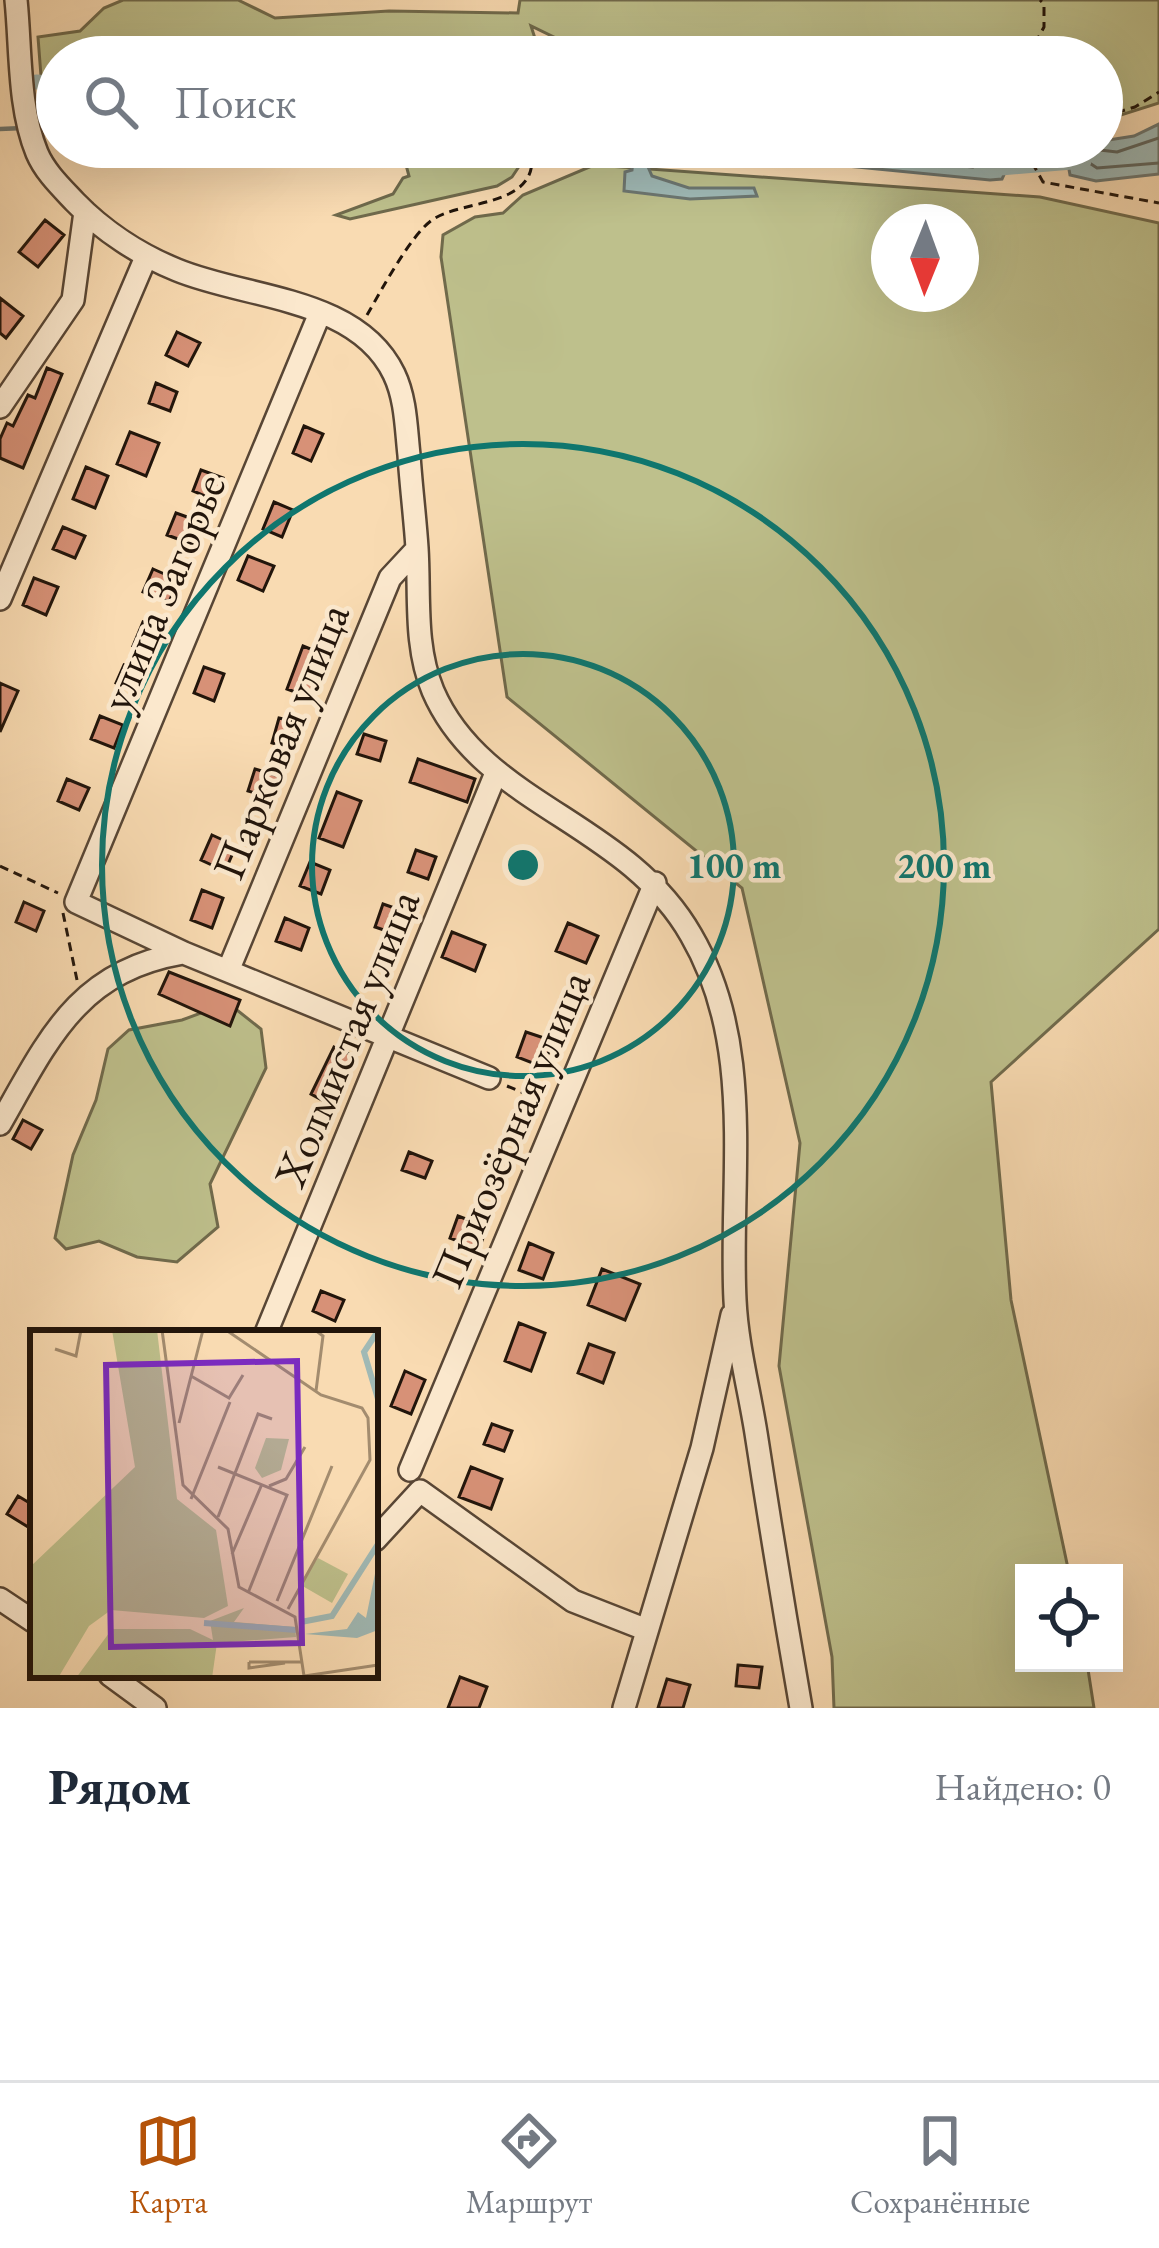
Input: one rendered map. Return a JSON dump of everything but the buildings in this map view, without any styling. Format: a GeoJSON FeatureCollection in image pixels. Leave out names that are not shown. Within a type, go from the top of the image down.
{"type":"FeatureCollection","features":[{"type":"Feature","properties":{"kind":"street"},"geometry":{"type":"LineString","coordinates":[[16,0],[29,126],[36,148]]}},
{"type":"Feature","properties":{"kind":"street"},"geometry":{"type":"LineString","coordinates":[[47,168],[85,212],[146,256],[182,273],[320,313],[358,332],[378,349],[403,403],[424,670],[448,720],[496,773],[610,847],[655,883],[692,935],[730,1047],[738,1168],[735,1302],[801,1708]]}},
{"type":"Feature","properties":{"kind":"street"},"geometry":{"type":"LineString","coordinates":[[0,407],[73,300],[85,212]]}},
{"type":"Feature","properties":{"kind":"street"},"geometry":{"type":"LineString","coordinates":[[0,599],[146,256]]}},
{"type":"Feature","properties":{"kind":"street","name":"улица Загорье"},"geometry":{"type":"LineString","coordinates":[[69,908],[320,313]]}},
{"type":"Feature","properties":{"kind":"street","name":"Парковая улица"},"geometry":{"type":"LineString","coordinates":[[228,971],[390,578],[417,549]]}},
{"type":"Feature","properties":{"kind":"street","name":"Холмистая улица"},"geometry":{"type":"LineString","coordinates":[[267,1330],[496,773]]}},
{"type":"Feature","properties":{"kind":"street","name":"Приозёрная улица"},"geometry":{"type":"LineString","coordinates":[[410,1470],[655,883]]}},
{"type":"Feature","properties":{"kind":"street"},"geometry":{"type":"LineString","coordinates":[[69,908],[489,1078]]}},
{"type":"Feature","properties":{"kind":"street"},"geometry":{"type":"LineString","coordinates":[[0,1124],[81,998],[110,976],[145,960],[184,953]]}},
{"type":"Feature","properties":{"kind":"street"},"geometry":{"type":"LineString","coordinates":[[624,1708],[702,1448],[735,1302]]}},
{"type":"Feature","properties":{"kind":"street"},"geometry":{"type":"LineString","coordinates":[[378,1537],[420,1491],[574,1601],[647,1630]]}},
{"type":"Feature","properties":{"kind":"street"},"geometry":{"type":"LineString","coordinates":[[0,1599],[30,1619]]}},
{"type":"Feature","properties":{"kind":"street"},"geometry":{"type":"LineString","coordinates":[[114,1678],[155,1708]]}},
{"type":"Feature","properties":{"kind":"path"},"geometry":{"type":"LineString","coordinates":[[1039,36],[1044,27],[1040,0]]}},
{"type":"Feature","properties":{"kind":"path"},"geometry":{"type":"LineString","coordinates":[[1123,110],[1159,92]]}},
{"type":"Feature","properties":{"kind":"path"},"geometry":{"type":"LineString","coordinates":[[358,332],[393,271],[432,220],[519,189],[532,168]]}},
{"type":"Feature","properties":{"kind":"path"},"geometry":{"type":"LineString","coordinates":[[1035,168],[1043,182],[1159,203]]}},
{"type":"Feature","properties":{"kind":"path"},"geometry":{"type":"LineString","coordinates":[[0,866],[69,908],[81,998]]}},
{"type":"Feature","properties":{"kind":"path"},"geometry":{"type":"LineString","coordinates":[[489,1078],[561,1108]]}},
{"type":"Feature","properties":{"kind":"green space"},"geometry":{"type":"Polygon","coordinates":[[[123,0],[238,0],[275,18],[389,11],[518,13],[520,0],[1159,0],[1159,103],[1123,114],[1123,36],[552,36],[531,26],[534,36],[45,36],[80,31],[104,8],[123,0]]]}},
{"type":"Feature","properties":{"kind":"green space"},"geometry":{"type":"Polygon","coordinates":[[[407,168],[518,168],[497,186],[350,219],[336,215],[393,194],[409,176],[407,168]]]}},
{"type":"Feature","properties":{"kind":"green space"},"geometry":{"type":"Polygon","coordinates":[[[587,168],[636,168],[1040,197],[1159,223],[1159,929],[991,1082],[1011,1300],[1067,1564],[1015,1564],[1015,1672],[1088,1672],[1094,1708],[834,1708],[832,1657],[779,1366],[800,1143],[742,888],[507,697],[441,257],[443,235],[475,217],[503,213],[523,195],[587,168]]]}},
{"type":"Feature","properties":{"kind":"green space"},"geometry":{"type":"Polygon","coordinates":[[[228,1003],[261,1029],[266,1068],[210,1184],[218,1227],[177,1262],[137,1257],[99,1241],[66,1249],[55,1238],[73,1155],[96,1100],[108,1049],[129,1030],[182,1020],[228,1003]]]}},
{"type":"Feature","properties":{"kind":"water"},"geometry":{"type":"Polygon","coordinates":[[[1159,124],[1159,174],[1096,181],[1070,175],[1069,168],[1123,168],[1123,138],[1159,124]]]}},
{"type":"Feature","properties":{"kind":"water"},"geometry":{"type":"Polygon","coordinates":[[[648,168],[652,176],[689,188],[754,188],[757,196],[690,199],[624,191],[625,172],[648,168]]]}},
{"type":"Feature","properties":{"kind":"water"},"geometry":{"type":"Polygon","coordinates":[[[867,168],[1007,168],[1002,179],[867,168]]]}},
{"type":"Feature","properties":{"kind":"waterway"},"geometry":{"type":"LineString","coordinates":[[0,129],[24,128]]}},
{"type":"Feature","properties":{"kind":"waterway"},"geometry":{"type":"LineString","coordinates":[[989,169],[1001,168]]}}]}
